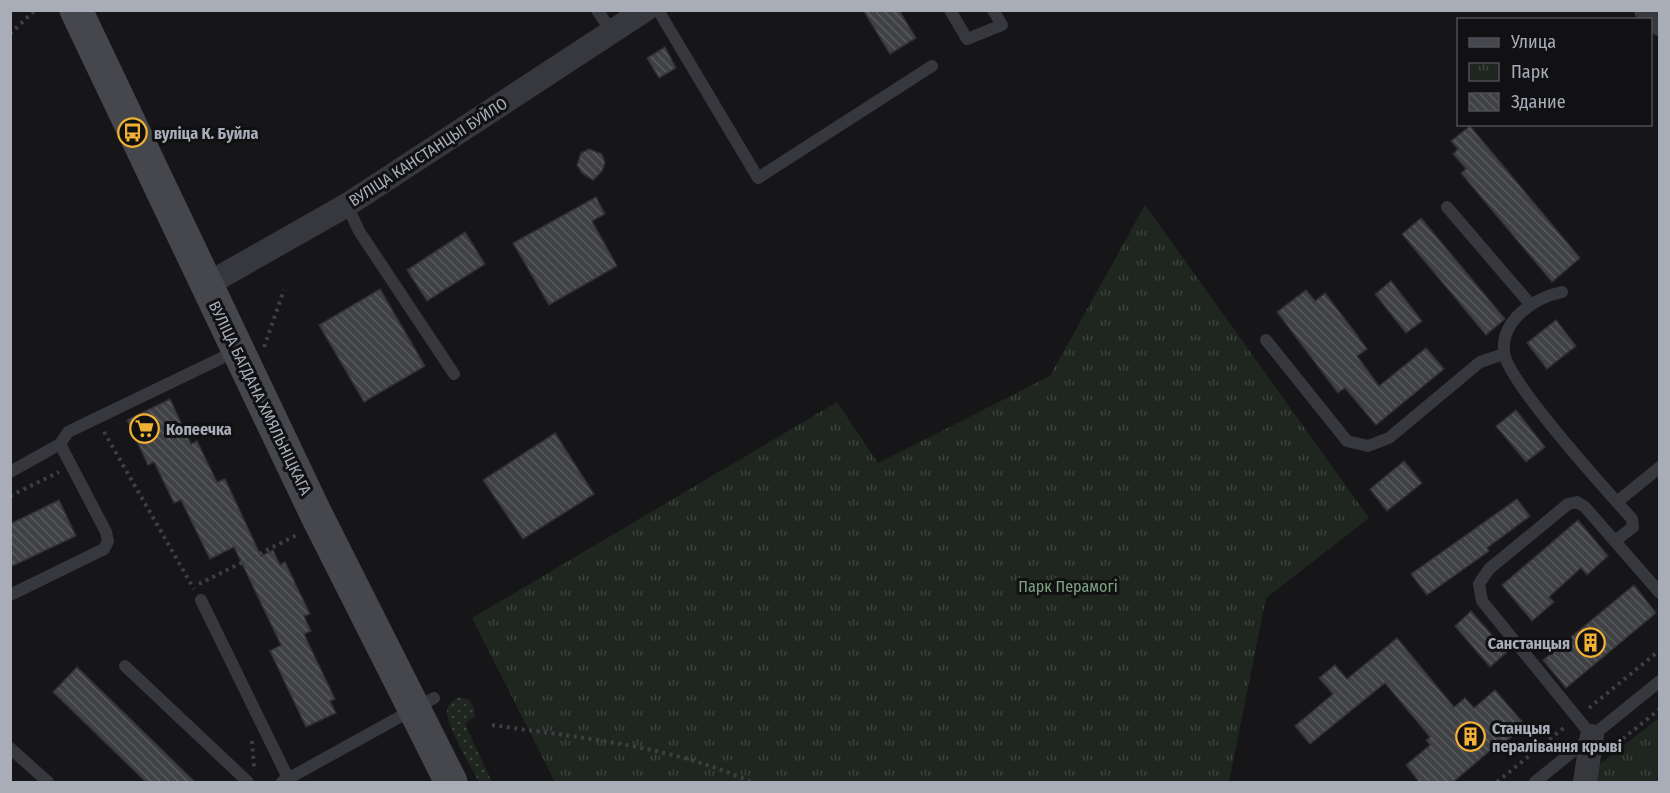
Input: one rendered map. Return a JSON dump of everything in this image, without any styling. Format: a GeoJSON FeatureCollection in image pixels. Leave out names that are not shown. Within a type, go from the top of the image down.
{"type":"FeatureCollection","features":[{"type":"Feature","properties":{"kind":"street","name":"ВУЛІЦА БАГДАНА ХМЯЛЬНІЦКАГА"},"geometry":{"type":"LineString","coordinates":[[76,10],[206,285],[250,352],[424,704],[451,783]]}},
{"type":"Feature","properties":{"kind":"street","name":"ВУЛІЦА КАНСТАНЦЫІ БУЙЛО"},"geometry":{"type":"LineString","coordinates":[[206,285],[347,205],[645,10]]}},
{"type":"Feature","properties":{"kind":"street"},"geometry":{"type":"LineString","coordinates":[[1646,10],[1659,24]]}},
{"type":"Feature","properties":{"kind":"street"},"geometry":{"type":"LineString","coordinates":[[1586,775],[1592,736]]}},
{"type":"Feature","properties":{"kind":"lane"},"geometry":{"type":"LineString","coordinates":[[597,10],[612,32]]}},
{"type":"Feature","properties":{"kind":"lane"},"geometry":{"type":"LineString","coordinates":[[658,10],[758,178],[932,66]]}},
{"type":"Feature","properties":{"kind":"lane"},"geometry":{"type":"LineString","coordinates":[[950,10],[967,39],[1002,25],[993,10]]}},
{"type":"Feature","properties":{"kind":"lane"},"geometry":{"type":"LineString","coordinates":[[347,205],[359,231],[454,374]]}},
{"type":"Feature","properties":{"kind":"lane"},"geometry":{"type":"LineString","coordinates":[[1447,207],[1531,305]]}},
{"type":"Feature","properties":{"kind":"lane"},"geometry":{"type":"LineString","coordinates":[[1562,292],[1543,296],[1512,320],[1505,337],[1504,354],[1513,374],[1560,436],[1632,519],[1633,527],[1615,541]]}},
{"type":"Feature","properties":{"kind":"lane"},"geometry":{"type":"LineString","coordinates":[[1266,340],[1347,441],[1368,446],[1389,438],[1480,362],[1504,354]]}},
{"type":"Feature","properties":{"kind":"lane"},"geometry":{"type":"LineString","coordinates":[[10,472],[60,444],[68,432],[250,352]]}},
{"type":"Feature","properties":{"kind":"lane"},"geometry":{"type":"LineString","coordinates":[[10,595],[104,549],[108,541],[106,532],[60,444]]}},
{"type":"Feature","properties":{"kind":"lane"},"geometry":{"type":"LineString","coordinates":[[1617,502],[1659,467]]}},
{"type":"Feature","properties":{"kind":"lane"},"geometry":{"type":"LineString","coordinates":[[1592,736],[1482,601],[1479,584],[1489,569],[1568,504],[1577,502],[1586,507],[1659,593]]}},
{"type":"Feature","properties":{"kind":"lane"},"geometry":{"type":"LineString","coordinates":[[201,600],[287,782],[424,704]]}},
{"type":"Feature","properties":{"kind":"lane"},"geometry":{"type":"LineString","coordinates":[[125,666],[248,783]]}},
{"type":"Feature","properties":{"kind":"lane"},"geometry":{"type":"LineString","coordinates":[[1535,783],[1659,681]]}},
{"type":"Feature","properties":{"kind":"lane"},"geometry":{"type":"LineString","coordinates":[[10,748],[48,783]]}},
{"type":"Feature","properties":{"kind":"path"},"geometry":{"type":"LineString","coordinates":[[10,34],[34,10]]}},
{"type":"Feature","properties":{"kind":"path"},"geometry":{"type":"LineString","coordinates":[[250,352],[284,290]]}},
{"type":"Feature","properties":{"kind":"path"},"geometry":{"type":"LineString","coordinates":[[98,418],[109,443],[201,600]]}},
{"type":"Feature","properties":{"kind":"path"},"geometry":{"type":"LineString","coordinates":[[10,496],[70,466]]}},
{"type":"Feature","properties":{"kind":"path"},"geometry":{"type":"LineString","coordinates":[[193,587],[297,535]]}},
{"type":"Feature","properties":{"kind":"path"},"geometry":{"type":"LineString","coordinates":[[1586,775],[1659,709]]}},
{"type":"Feature","properties":{"kind":"path"},"geometry":{"type":"LineString","coordinates":[[492,725],[656,749],[715,766],[751,783]]}},
{"type":"Feature","properties":{"kind":"green space","name":"Парк Перамогі"},"geometry":{"type":"Polygon","coordinates":[[[1145,205],[1369,518],[1266,598],[1229,782],[555,782],[472,618],[837,402],[878,463],[1050,376],[1145,205]]]}},
{"type":"Feature","properties":{"kind":"green space"},"geometry":{"type":"Polygon","coordinates":[[[458,697],[469,699],[474,708],[475,716],[465,724],[492,782],[479,782],[451,726],[447,709],[458,697]]]}},
{"type":"Feature","properties":{"kind":"green space"},"geometry":{"type":"Polygon","coordinates":[[[1659,718],[1659,782],[1577,782],[1659,718]]]}},
{"type":"Feature","properties":{"kind":"building"},"geometry":{"type":"Polygon","coordinates":[[[863,10],[899,10],[916,38],[890,54],[863,10]]]}},
{"type":"Feature","properties":{"kind":"building"},"geometry":{"type":"Polygon","coordinates":[[[665,47],[676,68],[659,78],[647,58],[665,47]]]}},
{"type":"Feature","properties":{"kind":"building"},"geometry":{"type":"Polygon","coordinates":[[[1470,126],[1580,258],[1552,282],[1461,173],[1466,169],[1453,154],[1458,149],[1451,141],[1470,126]]]}},
{"type":"Feature","properties":{"kind":"building"},"geometry":{"type":"Polygon","coordinates":[[[589,149],[602,154],[605,163],[602,171],[593,180],[582,173],[577,165],[581,153],[589,149]]]}},
{"type":"Feature","properties":{"kind":"building"},"geometry":{"type":"Polygon","coordinates":[[[596,197],[605,214],[592,221],[617,266],[549,305],[513,243],[596,197]]]}},
{"type":"Feature","properties":{"kind":"building"},"geometry":{"type":"Polygon","coordinates":[[[1421,218],[1505,319],[1486,335],[1402,234],[1421,218]]]}},
{"type":"Feature","properties":{"kind":"building"},"geometry":{"type":"Polygon","coordinates":[[[465,232],[485,264],[427,301],[407,270],[465,232]]]}},
{"type":"Feature","properties":{"kind":"building"},"geometry":{"type":"Polygon","coordinates":[[[1391,281],[1422,321],[1406,333],[1375,294],[1391,281]]]}},
{"type":"Feature","properties":{"kind":"building"},"geometry":{"type":"Polygon","coordinates":[[[380,289],[425,366],[364,402],[319,325],[380,289]]]}},
{"type":"Feature","properties":{"kind":"building"},"geometry":{"type":"Polygon","coordinates":[[[1306,290],[1315,301],[1325,293],[1351,327],[1367,349],[1357,356],[1379,386],[1426,348],[1444,369],[1376,425],[1345,388],[1338,393],[1277,312],[1306,290]]]}},
{"type":"Feature","properties":{"kind":"building"},"geometry":{"type":"Polygon","coordinates":[[[1556,320],[1576,346],[1547,369],[1527,343],[1556,320]]]}},
{"type":"Feature","properties":{"kind":"building"},"geometry":{"type":"Polygon","coordinates":[[[170,399],[191,444],[197,441],[217,482],[225,479],[261,556],[273,550],[280,565],[285,562],[310,614],[304,616],[311,631],[304,634],[335,699],[330,701],[336,713],[306,727],[270,651],[281,645],[234,547],[210,559],[181,500],[174,503],[154,462],[148,465],[127,420],[170,399]]]}},
{"type":"Feature","properties":{"kind":"building"},"geometry":{"type":"Polygon","coordinates":[[[1516,410],[1545,447],[1526,462],[1496,426],[1516,410]]]}},
{"type":"Feature","properties":{"kind":"building"},"geometry":{"type":"Polygon","coordinates":[[[555,433],[594,494],[523,539],[483,480],[555,433]]]}},
{"type":"Feature","properties":{"kind":"building"},"geometry":{"type":"Polygon","coordinates":[[[1404,461],[1422,483],[1387,511],[1370,489],[1404,461]]]}},
{"type":"Feature","properties":{"kind":"building"},"geometry":{"type":"Polygon","coordinates":[[[1517,499],[1530,516],[1487,548],[1489,551],[1427,595],[1411,574],[1517,499]]]}},
{"type":"Feature","properties":{"kind":"building"},"geometry":{"type":"Polygon","coordinates":[[[59,500],[76,536],[10,567],[10,524],[59,500]]]}},
{"type":"Feature","properties":{"kind":"building"},"geometry":{"type":"Polygon","coordinates":[[[1578,520],[1608,556],[1587,575],[1581,568],[1549,597],[1554,602],[1532,621],[1502,585],[1578,520]]]}},
{"type":"Feature","properties":{"kind":"building","name":"Санстанцыя"},"geometry":{"type":"Polygon","coordinates":[[[1634,585],[1656,613],[1566,688],[1543,660],[1634,585]]]}},
{"type":"Feature","properties":{"kind":"building"},"geometry":{"type":"Polygon","coordinates":[[[1471,611],[1507,652],[1490,667],[1455,626],[1471,611]]]}},
{"type":"Feature","properties":{"kind":"building"},"geometry":{"type":"Polygon","coordinates":[[[1397,638],[1454,707],[1465,698],[1474,708],[1495,690],[1525,725],[1501,746],[1499,743],[1452,783],[1420,783],[1406,765],[1430,745],[1426,740],[1430,737],[1385,683],[1310,744],[1295,726],[1333,694],[1319,678],[1335,665],[1347,679],[1397,638]]]}},
{"type":"Feature","properties":{"kind":"building"},"geometry":{"type":"Polygon","coordinates":[[[77,667],[196,783],[147,783],[53,692],[77,667]]]}},
{"type":"Feature","properties":{"kind":"place","name":"вуліца К. Буйла"},"geometry":{"type":"Point","coordinates":[133,133]}},
{"type":"Feature","properties":{"kind":"place","name":"Копеечка"},"geometry":{"type":"Point","coordinates":[145,429]}},
{"type":"Feature","properties":{"kind":"place","name":"Санстанцыя"},"geometry":{"type":"Point","coordinates":[1591,643]}},
{"type":"Feature","properties":{"kind":"place","name":"Станцыя пералівання крыві"},"geometry":{"type":"Point","coordinates":[1471,737]}}]}
